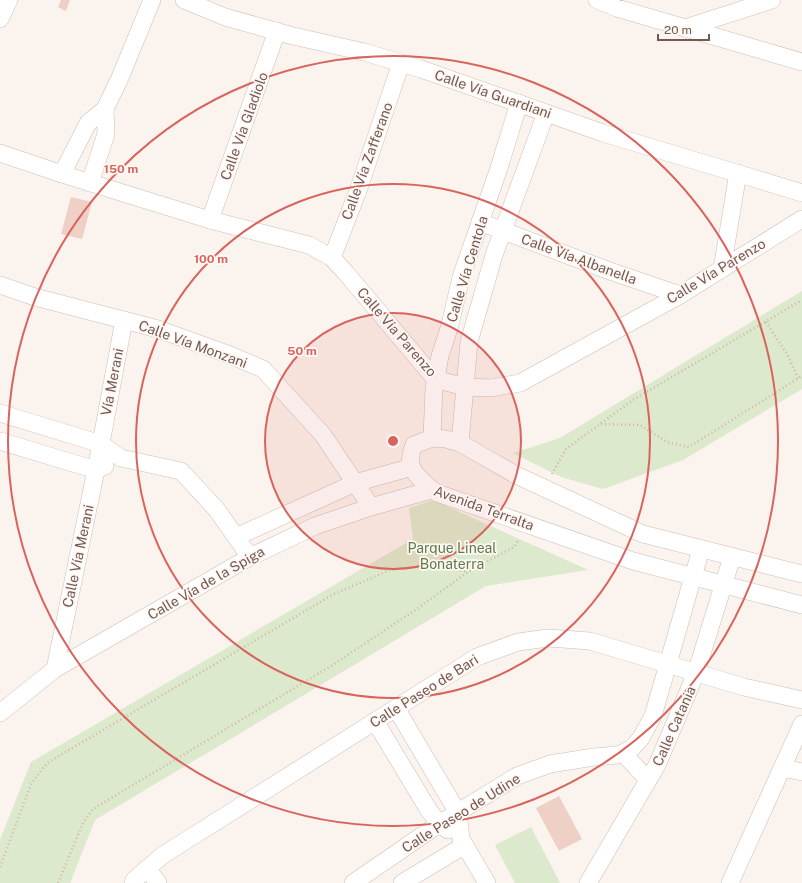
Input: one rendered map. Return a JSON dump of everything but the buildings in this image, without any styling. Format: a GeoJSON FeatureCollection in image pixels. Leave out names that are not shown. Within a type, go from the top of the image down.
{"type":"FeatureCollection","features":[{"type":"Feature","properties":{"kind":"street"},"geometry":{"type":"LineString","coordinates":[[0,19],[9,0]]}},
{"type":"Feature","properties":{"kind":"street"},"geometry":{"type":"LineString","coordinates":[[62,174],[88,123],[105,109],[119,80],[152,0]]}},
{"type":"Feature","properties":{"kind":"street","name":"Calle Vía Guardiani"},"geometry":{"type":"LineString","coordinates":[[184,0],[225,17],[364,52],[421,69],[602,133],[738,173],[802,194]]}},
{"type":"Feature","properties":{"kind":"street"},"geometry":{"type":"LineString","coordinates":[[597,0],[617,8],[802,62]]}},
{"type":"Feature","properties":{"kind":"street"},"geometry":{"type":"LineString","coordinates":[[685,28],[772,0]]}},
{"type":"Feature","properties":{"kind":"street","name":"Calle Vía Gladiolo"},"geometry":{"type":"LineString","coordinates":[[210,220],[277,31]]}},
{"type":"Feature","properties":{"kind":"street","name":"Calle Vía Zafferano"},"geometry":{"type":"LineString","coordinates":[[332,258],[359,188],[401,64]]}},
{"type":"Feature","properties":{"kind":"street","name":"Calle Vía Centola"},"geometry":{"type":"LineString","coordinates":[[432,438],[434,388],[440,356],[450,325],[461,277],[498,171],[519,103]]}},
{"type":"Feature","properties":{"kind":"street"},"geometry":{"type":"LineString","coordinates":[[90,183],[106,134],[105,109]]}},
{"type":"Feature","properties":{"kind":"street","name":"Calle Vía Centola"},"geometry":{"type":"LineString","coordinates":[[460,442],[469,342],[494,255],[546,113]]}},
{"type":"Feature","properties":{"kind":"street","name":"Calle Vía Parenzo"},"geometry":{"type":"LineString","coordinates":[[0,153],[90,183],[210,220],[309,245],[332,258],[436,379],[466,387],[491,388],[520,383],[680,295],[802,219]]}},
{"type":"Feature","properties":{"kind":"street"},"geometry":{"type":"LineString","coordinates":[[722,269],[738,173]]}},
{"type":"Feature","properties":{"kind":"street","name":"Calle Vía Albanella"},"geometry":{"type":"LineString","coordinates":[[480,222],[608,270],[680,295]]}},
{"type":"Feature","properties":{"kind":"street","name":"Calle Vía Monzani"},"geometry":{"type":"LineString","coordinates":[[0,285],[35,297],[165,332],[230,355],[262,369],[323,435],[371,507]]}},
{"type":"Feature","properties":{"kind":"street","name":"Vía Merani"},"geometry":{"type":"LineString","coordinates":[[101,444],[124,320]]}},
{"type":"Feature","properties":{"kind":"street"},"geometry":{"type":"LineString","coordinates":[[0,413],[101,444],[121,458],[181,471],[216,510],[250,557]]}},
{"type":"Feature","properties":{"kind":"street"},"geometry":{"type":"LineString","coordinates":[[412,468],[410,453],[414,445],[432,438],[460,442],[516,475],[643,534],[802,574]]}},
{"type":"Feature","properties":{"kind":"street"},"geometry":{"type":"LineString","coordinates":[[0,441],[96,470],[121,458]]}},
{"type":"Feature","properties":{"kind":"street","name":"Calle Vía Merani"},"geometry":{"type":"LineString","coordinates":[[55,669],[101,444]]}},
{"type":"Feature","properties":{"kind":"street","name":"Calle Vía de la Spiga"},"geometry":{"type":"LineString","coordinates":[[236,537],[355,483],[412,468]]}},
{"type":"Feature","properties":{"kind":"street","name":"Avenida Terralta"},"geometry":{"type":"LineString","coordinates":[[412,468],[431,490],[437,493],[634,561],[802,605]]}},
{"type":"Feature","properties":{"kind":"street","name":"Calle Vía de la Spiga"},"geometry":{"type":"LineString","coordinates":[[4,706],[55,669],[250,557],[315,526],[371,507],[431,490]]}},
{"type":"Feature","properties":{"kind":"street","name":"Calle Paseo de Udine"},"geometry":{"type":"LineString","coordinates":[[353,883],[439,824],[517,776],[550,764],[618,755],[632,748],[641,738],[653,716],[701,549]]}},
{"type":"Feature","properties":{"kind":"street","name":"Calle Catania"},"geometry":{"type":"LineString","coordinates":[[588,883],[657,765],[696,673],[732,557]]}},
{"type":"Feature","properties":{"kind":"street","name":"Calle Paseo de Bari"},"geometry":{"type":"LineString","coordinates":[[133,883],[134,880],[163,854],[477,657],[518,642],[548,638],[590,641],[744,687],[802,700]]}},
{"type":"Feature","properties":{"kind":"street"},"geometry":{"type":"LineString","coordinates":[[396,708],[458,813],[463,842],[487,883]]}},
{"type":"Feature","properties":{"kind":"street"},"geometry":{"type":"LineString","coordinates":[[375,721],[439,824],[463,842]]}},
{"type":"Feature","properties":{"kind":"street"},"geometry":{"type":"LineString","coordinates":[[730,883],[802,724]]}},
{"type":"Feature","properties":{"kind":"street"},"geometry":{"type":"LineString","coordinates":[[624,753],[648,780]]}},
{"type":"Feature","properties":{"kind":"street"},"geometry":{"type":"LineString","coordinates":[[782,768],[802,772]]}},
{"type":"Feature","properties":{"kind":"street","name":"Calle Paseo de Udine"},"geometry":{"type":"LineString","coordinates":[[402,883],[463,842]]}},
{"type":"Feature","properties":{"kind":"street"},"geometry":{"type":"LineString","coordinates":[[148,868],[158,883]]}},
{"type":"Feature","properties":{"kind":"path"},"geometry":{"type":"LineString","coordinates":[[544,488],[566,449],[633,400],[802,300]]}},
{"type":"Feature","properties":{"kind":"path"},"geometry":{"type":"LineString","coordinates":[[766,322],[786,354],[798,378]]}},
{"type":"Feature","properties":{"kind":"path"},"geometry":{"type":"LineString","coordinates":[[601,424],[640,425],[667,442],[689,447],[802,376]]}},
{"type":"Feature","properties":{"kind":"path"},"geometry":{"type":"LineString","coordinates":[[58,883],[83,823],[93,809],[331,666],[411,613],[468,572],[514,547],[527,524]]}},
{"type":"Feature","properties":{"kind":"path"},"geometry":{"type":"LineString","coordinates":[[0,867],[30,784],[47,763],[334,594],[390,570],[433,566],[468,572]]}},
{"type":"Feature","properties":{"kind":"green space"},"geometry":{"type":"Polygon","coordinates":[[[802,291],[802,389],[683,460],[603,489],[561,477],[513,453],[560,438],[802,291]]]}},
{"type":"Feature","properties":{"kind":"green space","name":"Parque Lineal Bonaterra"},"geometry":{"type":"Polygon","coordinates":[[[433,500],[588,570],[486,586],[95,820],[70,883],[0,883],[0,840],[31,762],[413,539],[409,508],[433,500]]]}},
{"type":"Feature","properties":{"kind":"green space"},"geometry":{"type":"Polygon","coordinates":[[[531,827],[560,883],[515,883],[495,845],[531,827]]]}}]}
